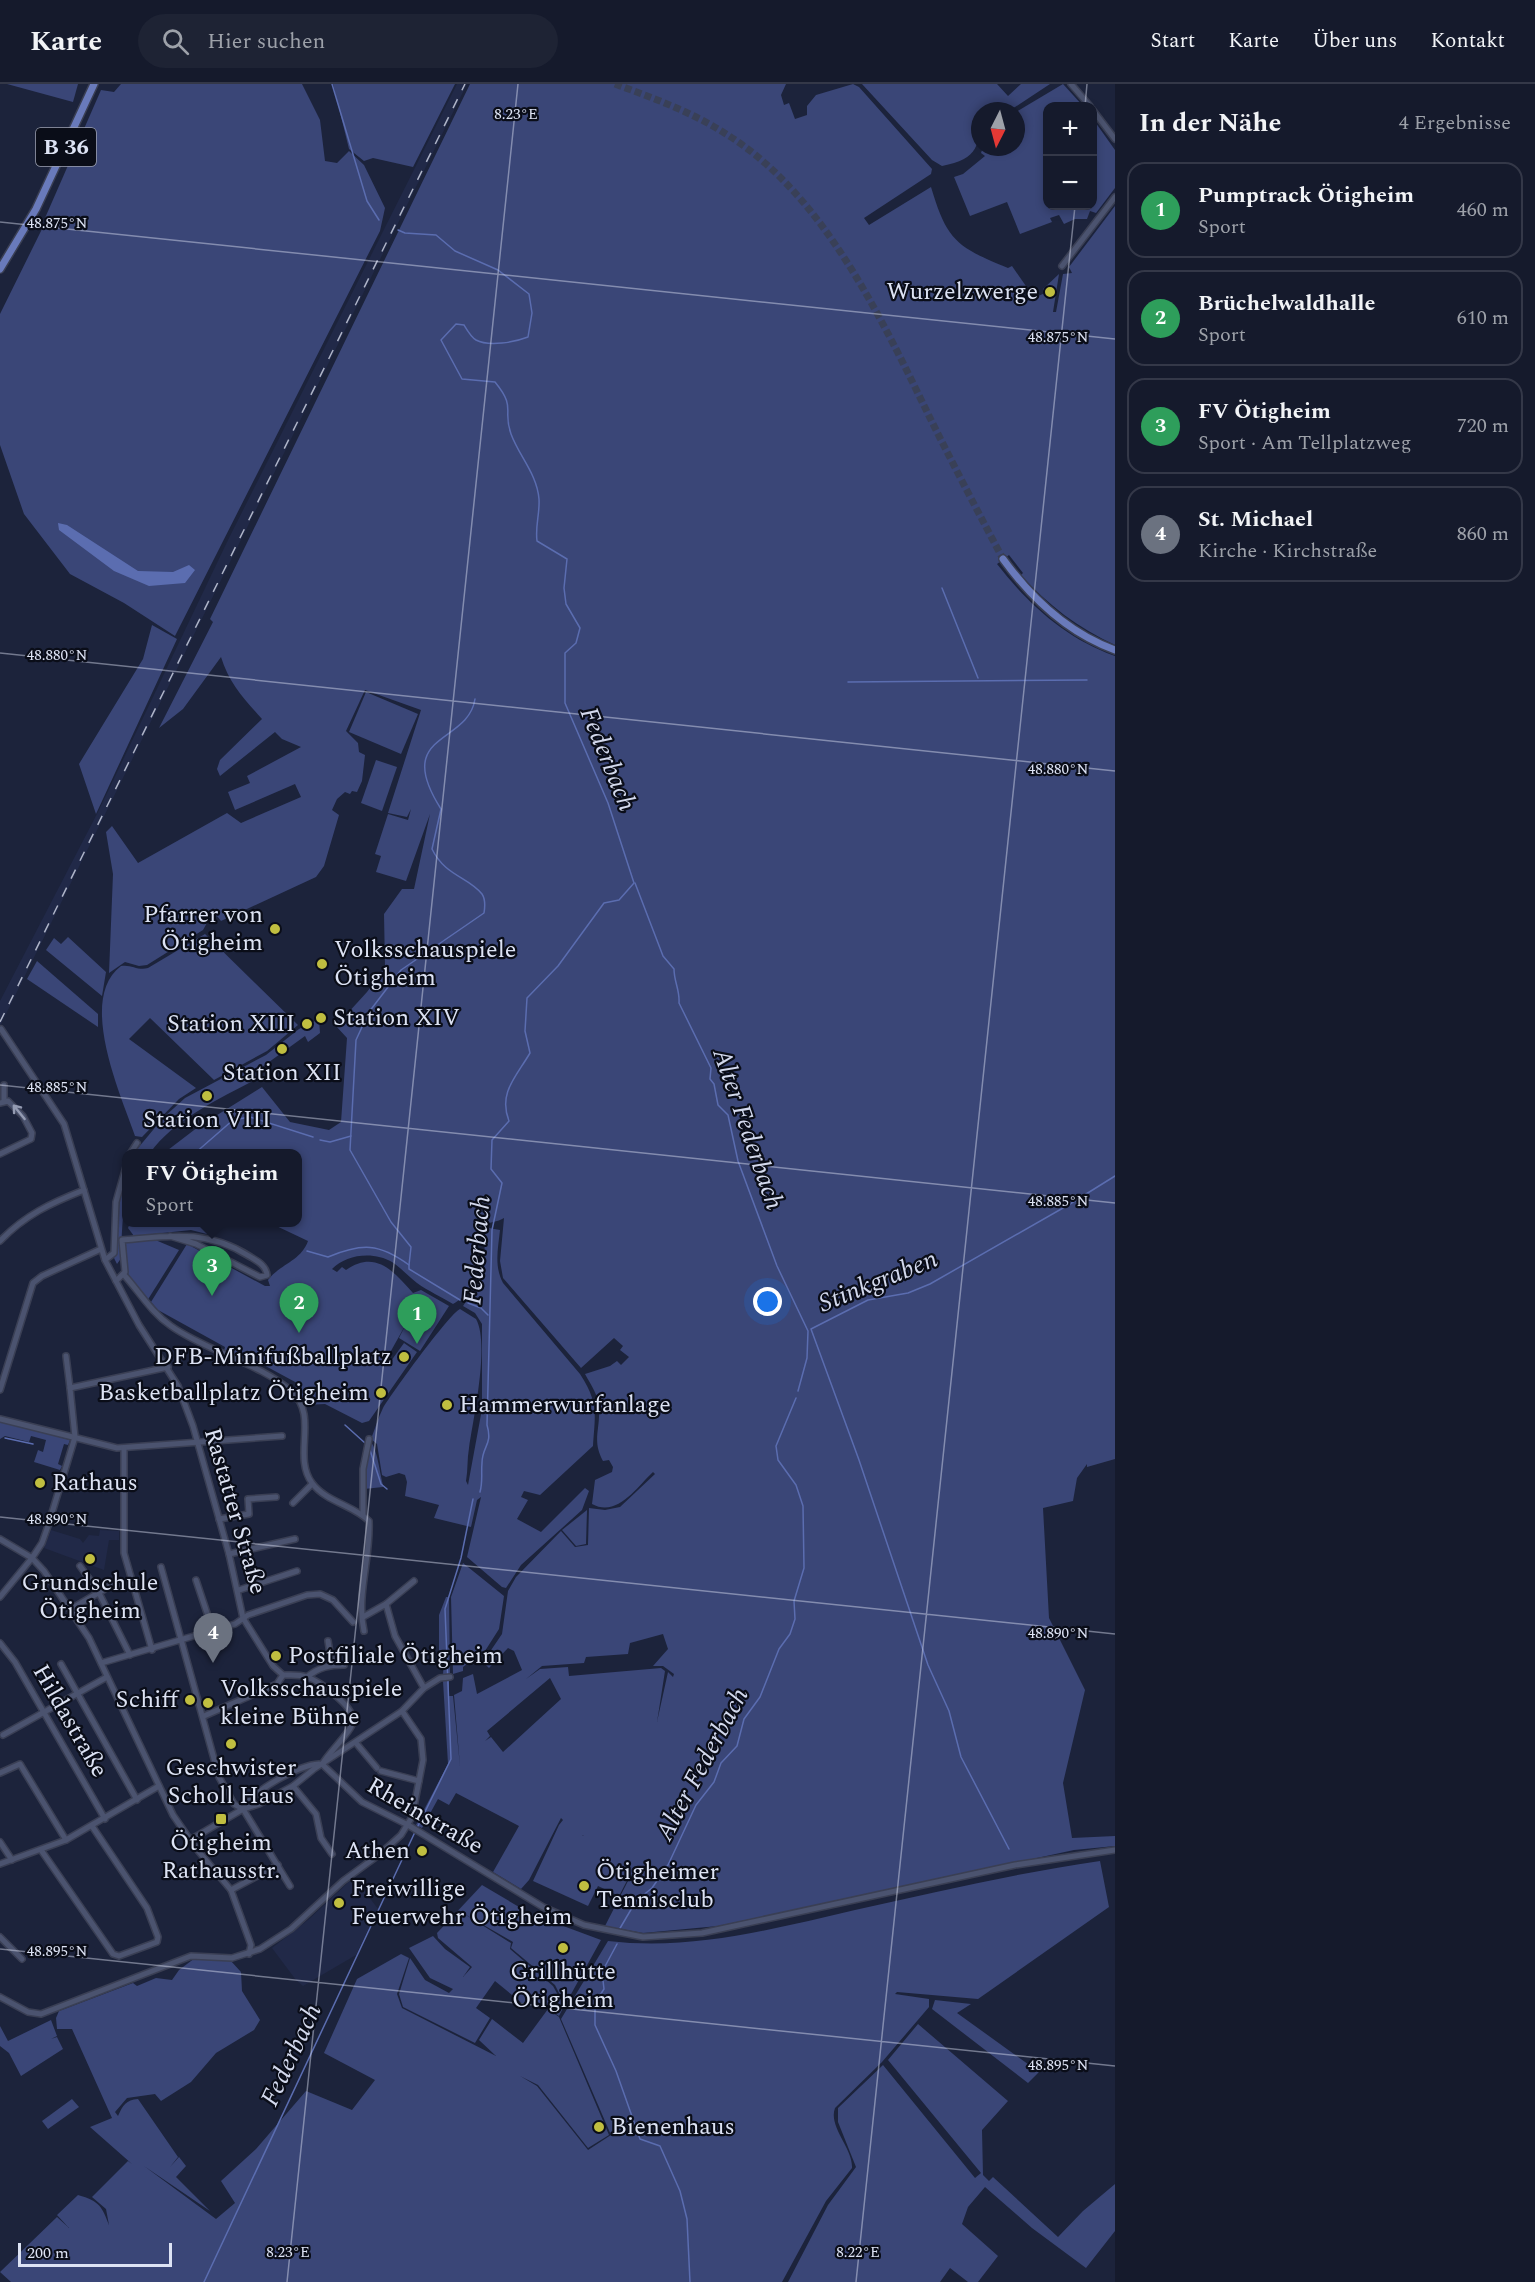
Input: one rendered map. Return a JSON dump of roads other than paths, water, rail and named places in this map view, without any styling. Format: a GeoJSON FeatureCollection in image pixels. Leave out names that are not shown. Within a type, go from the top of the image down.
{"type":"FeatureCollection","features":[{"type":"Feature","properties":{"kind":"main road","name":"B 36"},"geometry":{"type":"LineString","coordinates":[[0,269],[36,209],[94,84]]}},
{"type":"Feature","properties":{"kind":"main road"},"geometry":{"type":"LineString","coordinates":[[1003,559],[1047,610],[1089,638],[1115,650]]}},
{"type":"Feature","properties":{"kind":"street"},"geometry":{"type":"LineString","coordinates":[[1071,84],[1086,102]]}},
{"type":"Feature","properties":{"kind":"street"},"geometry":{"type":"LineString","coordinates":[[1097,116],[1115,139]]}},
{"type":"Feature","properties":{"kind":"street"},"geometry":{"type":"LineString","coordinates":[[1062,266],[1115,197]]}},
{"type":"Feature","properties":{"kind":"street","name":"Rastatter Straße"},"geometry":{"type":"LineString","coordinates":[[0,1029],[64,1124],[105,1260],[139,1325],[168,1367],[184,1401],[239,1590],[243,1618]]}},
{"type":"Feature","properties":{"kind":"street"},"geometry":{"type":"LineString","coordinates":[[0,1154],[31,1139],[32,1133],[16,1107],[2,1102],[4,1085]]}},
{"type":"Feature","properties":{"kind":"street"},"geometry":{"type":"LineString","coordinates":[[133,1149],[137,1143]]}},
{"type":"Feature","properties":{"kind":"street"},"geometry":{"type":"LineString","coordinates":[[105,1260],[114,1253],[116,1202],[122,1179]]}},
{"type":"Feature","properties":{"kind":"street"},"geometry":{"type":"LineString","coordinates":[[0,1241],[17,1223],[44,1206],[84,1190]]}},
{"type":"Feature","properties":{"kind":"street"},"geometry":{"type":"LineString","coordinates":[[170,1236],[196,1244],[260,1277],[267,1275],[263,1266],[234,1248],[201,1235],[170,1236],[122,1240],[125,1276],[156,1314],[171,1326],[292,1391],[300,1401],[304,1418],[304,1466],[312,1484],[322,1493],[363,1515],[369,1521],[371,1546],[363,1592],[364,1631]]}},
{"type":"Feature","properties":{"kind":"street"},"geometry":{"type":"LineString","coordinates":[[0,1390],[33,1283],[42,1276],[101,1249]]}},
{"type":"Feature","properties":{"kind":"street"},"geometry":{"type":"LineString","coordinates":[[111,1272],[125,1266]]}},
{"type":"Feature","properties":{"kind":"street"},"geometry":{"type":"LineString","coordinates":[[116,1281],[125,1276]]}},
{"type":"Feature","properties":{"kind":"street"},"geometry":{"type":"LineString","coordinates":[[0,1597],[42,1543],[75,1437],[66,1356]]}},
{"type":"Feature","properties":{"kind":"street"},"geometry":{"type":"LineString","coordinates":[[70,1388],[168,1367]]}},
{"type":"Feature","properties":{"kind":"street"},"geometry":{"type":"LineString","coordinates":[[0,1419],[124,1448],[282,1436]]}},
{"type":"Feature","properties":{"kind":"street"},"geometry":{"type":"LineString","coordinates":[[363,1515],[363,1469],[369,1439]]}},
{"type":"Feature","properties":{"kind":"street"},"geometry":{"type":"LineString","coordinates":[[124,1448],[123,1541],[152,1650]]}},
{"type":"Feature","properties":{"kind":"street"},"geometry":{"type":"LineString","coordinates":[[293,1503],[312,1484]]}},
{"type":"Feature","properties":{"kind":"street"},"geometry":{"type":"LineString","coordinates":[[219,1520],[249,1514],[248,1499],[276,1497]]}},
{"type":"Feature","properties":{"kind":"street"},"geometry":{"type":"LineString","coordinates":[[0,1539],[32,1558],[71,1609],[101,1663],[159,1786],[190,1840],[231,1890],[251,1945],[249,1954]]}},
{"type":"Feature","properties":{"kind":"street"},"geometry":{"type":"LineString","coordinates":[[229,1554],[295,1539]]}},
{"type":"Feature","properties":{"kind":"street"},"geometry":{"type":"LineString","coordinates":[[80,1566],[99,1592],[130,1655]]}},
{"type":"Feature","properties":{"kind":"street"},"geometry":{"type":"LineString","coordinates":[[161,1567],[219,1777],[234,1804],[243,1809],[290,1886]]}},
{"type":"Feature","properties":{"kind":"street"},"geometry":{"type":"LineString","coordinates":[[239,1590],[297,1571]]}},
{"type":"Feature","properties":{"kind":"street"},"geometry":{"type":"LineString","coordinates":[[196,1580],[213,1631]]}},
{"type":"Feature","properties":{"kind":"street"},"geometry":{"type":"LineString","coordinates":[[71,1609],[110,1586],[132,1581]]}},
{"type":"Feature","properties":{"kind":"street"},"geometry":{"type":"LineString","coordinates":[[363,1617],[386,1604],[414,1581]]}},
{"type":"Feature","properties":{"kind":"street"},"geometry":{"type":"LineString","coordinates":[[101,1663],[182,1641],[236,1624],[243,1618],[296,1599],[321,1594],[333,1600],[353,1622]]}},
{"type":"Feature","properties":{"kind":"street"},"geometry":{"type":"LineString","coordinates":[[386,1604],[395,1636],[424,1688]]}},
{"type":"Feature","properties":{"kind":"street"},"geometry":{"type":"LineString","coordinates":[[243,1618],[273,1666],[283,1675],[307,1677],[342,1701],[354,1718],[351,1728],[331,1749],[322,1764],[300,1769],[261,1791],[247,1801],[243,1809]]}},
{"type":"Feature","properties":{"kind":"street"},"geometry":{"type":"LineString","coordinates":[[328,1641],[332,1665]]}},
{"type":"Feature","properties":{"kind":"street","name":"Hildastraße"},"geometry":{"type":"LineString","coordinates":[[0,1643],[15,1662],[105,1819]]}},
{"type":"Feature","properties":{"kind":"street"},"geometry":{"type":"LineString","coordinates":[[61,1664],[137,1800]]}},
{"type":"Feature","properties":{"kind":"street"},"geometry":{"type":"LineString","coordinates":[[307,1677],[316,1670],[332,1665],[345,1665]]}},
{"type":"Feature","properties":{"kind":"street"},"geometry":{"type":"LineString","coordinates":[[204,1716],[277,1684],[283,1675]]}},
{"type":"Feature","properties":{"kind":"street"},"geometry":{"type":"LineString","coordinates":[[3,1735],[107,1677]]}},
{"type":"Feature","properties":{"kind":"street"},"geometry":{"type":"LineString","coordinates":[[190,1840],[243,1809],[259,1804],[293,1786],[402,1711],[424,1688],[446,1677]]}},
{"type":"Feature","properties":{"kind":"street"},"geometry":{"type":"LineString","coordinates":[[0,1997],[35,2014],[57,2010],[191,1956],[223,1958],[249,1954],[272,1943],[411,1826],[423,1760],[421,1739],[402,1711]]}},
{"type":"Feature","properties":{"kind":"street"},"geometry":{"type":"LineString","coordinates":[[356,1743],[379,1770],[419,1781]]}},
{"type":"Feature","properties":{"kind":"street"},"geometry":{"type":"LineString","coordinates":[[0,1773],[20,1764],[66,1840]]}},
{"type":"Feature","properties":{"kind":"street","name":"Rheinstraße"},"geometry":{"type":"LineString","coordinates":[[322,1764],[362,1802],[411,1826],[543,1907],[584,1925],[616,1933],[663,1937],[702,1933],[1015,1865],[1115,1850]]}},
{"type":"Feature","properties":{"kind":"street"},"geometry":{"type":"LineString","coordinates":[[0,1864],[66,1840],[92,1827],[159,1786]]}},
{"type":"Feature","properties":{"kind":"street"},"geometry":{"type":"LineString","coordinates":[[293,1786],[316,1814],[321,1838],[332,1854]]}},
{"type":"Feature","properties":{"kind":"street"},"geometry":{"type":"LineString","coordinates":[[41,1850],[113,1954],[118,1956],[157,1942],[158,1937],[147,1908],[92,1827]]}},
{"type":"Feature","properties":{"kind":"street"},"geometry":{"type":"LineString","coordinates":[[0,1842],[12,1860]]}},
{"type":"Feature","properties":{"kind":"street"},"geometry":{"type":"LineString","coordinates":[[231,1890],[278,1864]]}},
{"type":"Feature","properties":{"kind":"street"},"geometry":{"type":"LineString","coordinates":[[0,1937],[22,1959]]}},
{"type":"Feature","properties":{"kind":"waterway","name":"Federbach"},"geometry":{"type":"LineString","coordinates":[[332,84],[367,201],[379,220]]}},
{"type":"Feature","properties":{"kind":"waterway","name":"Federbach"},"geometry":{"type":"LineString","coordinates":[[398,230],[405,233],[436,235],[455,251],[498,270],[529,294],[532,313],[528,337],[502,343],[481,342],[472,337],[464,325],[456,324],[441,340],[462,379],[495,382],[502,391],[506,398],[511,434],[538,490],[537,541],[567,559],[564,588],[566,604],[580,628],[576,643],[565,653],[565,703],[608,803],[634,883],[619,900],[604,903],[558,966],[527,998],[525,1031],[530,1053],[507,1094],[506,1111],[509,1121],[492,1140],[491,1169],[502,1183],[492,1230],[487,1425],[489,1437],[482,1457],[480,1492]]}},
{"type":"Feature","properties":{"kind":"waterway"},"geometry":{"type":"LineString","coordinates":[[942,588],[978,678]]}},
{"type":"Feature","properties":{"kind":"waterway"},"geometry":{"type":"LineString","coordinates":[[848,682],[1087,680]]}},
{"type":"Feature","properties":{"kind":"waterway"},"geometry":{"type":"LineString","coordinates":[[409,1265],[411,1247],[391,1222],[350,1150],[356,1040],[369,1012],[401,970],[484,913],[485,901],[482,894],[477,888],[443,865],[432,849],[441,809],[428,784],[425,766],[428,752],[470,714],[475,699]]}},
{"type":"Feature","properties":{"kind":"waterway","name":"Alter Federbach"},"geometry":{"type":"LineString","coordinates":[[635,883],[663,956],[674,969],[679,1003],[711,1068],[710,1079],[714,1084],[718,1105],[728,1115],[738,1161],[777,1266],[808,1331],[807,1358],[798,1391]]}},
{"type":"Feature","properties":{"kind":"waterway"},"geometry":{"type":"LineString","coordinates":[[200,1149],[233,1120],[250,1117],[313,1137]]}},
{"type":"Feature","properties":{"kind":"waterway"},"geometry":{"type":"LineString","coordinates":[[320,1140],[330,1142],[351,1136]]}},
{"type":"Feature","properties":{"kind":"waterway","name":"Stinkgraben"},"geometry":{"type":"LineString","coordinates":[[1009,1849],[961,1757],[949,1711],[928,1665],[859,1460],[811,1329],[868,1300],[908,1293],[930,1284],[1115,1176]]}},
{"type":"Feature","properties":{"kind":"waterway"},"geometry":{"type":"LineString","coordinates":[[307,1251],[328,1257],[351,1249],[379,1249],[398,1258],[409,1265],[409,1269],[460,1300]]}},
{"type":"Feature","properties":{"kind":"waterway"},"geometry":{"type":"LineString","coordinates":[[468,1303],[481,1308],[488,1315]]}},
{"type":"Feature","properties":{"kind":"waterway","name":"Alter Federbach"},"geometry":{"type":"LineString","coordinates":[[619,1930],[636,1901],[652,1888],[668,1865],[696,1805],[714,1782],[721,1763],[737,1746],[744,1719],[760,1697],[779,1649],[790,1634],[795,1619],[794,1601],[804,1568],[803,1506],[796,1485],[778,1460],[776,1446],[796,1398]]}},
{"type":"Feature","properties":{"kind":"waterway"},"geometry":{"type":"LineString","coordinates":[[345,1425],[365,1443]]}},
{"type":"Feature","properties":{"kind":"waterway"},"geometry":{"type":"LineString","coordinates":[[5,1438],[33,1444]]}},
{"type":"Feature","properties":{"kind":"waterway"},"geometry":{"type":"LineString","coordinates":[[369,1447],[381,1484],[387,1489]]}},
{"type":"Feature","properties":{"kind":"waterway","name":"Federbach"},"geometry":{"type":"LineString","coordinates":[[417,1828],[451,1759],[445,1609],[461,1558],[473,1499]]}},
{"type":"Feature","properties":{"kind":"waterway","name":"Federbach"},"geometry":{"type":"LineString","coordinates":[[204,2282],[415,1832]]}},
{"type":"Feature","properties":{"kind":"waterway","name":"Alter Federbach"},"geometry":{"type":"LineString","coordinates":[[617,1944],[602,1972],[604,1989],[595,2003],[595,2025],[616,2071],[640,2139],[660,2146],[680,2191],[687,2219],[690,2282]]}},
{"type":"Feature","properties":{"kind":"tunnel"},"geometry":{"type":"LineString","coordinates":[[615,84],[686,112],[726,134],[761,160],[793,191],[822,226],[848,263],[893,343],[1003,559]]}},
{"type":"Feature","properties":{"kind":"railway"},"geometry":{"type":"LineString","coordinates":[[0,1022],[465,84]]}},
{"type":"Feature","properties":{"kind":"place","name":"Wurzelzwerge"},"geometry":{"type":"Point","coordinates":[1050,292]}},
{"type":"Feature","properties":{"kind":"place","name":"Pfarrer von Ötigheim"},"geometry":{"type":"Point","coordinates":[275,929]}},
{"type":"Feature","properties":{"kind":"place","name":"Volksschauspiele Ötigheim"},"geometry":{"type":"Point","coordinates":[322,964]}},
{"type":"Feature","properties":{"kind":"place","name":"Station XIV"},"geometry":{"type":"Point","coordinates":[321,1018]}},
{"type":"Feature","properties":{"kind":"place","name":"Station XIII"},"geometry":{"type":"Point","coordinates":[307,1024]}},
{"type":"Feature","properties":{"kind":"place","name":"Station XII"},"geometry":{"type":"Point","coordinates":[282,1049]}},
{"type":"Feature","properties":{"kind":"place","name":"Station VIII"},"geometry":{"type":"Point","coordinates":[207,1096]}},
{"type":"Feature","properties":{"kind":"place","name":"FV Ötigheim"},"geometry":{"type":"Point","coordinates":[212,1296]}},
{"type":"Feature","properties":{"kind":"place","name":"Brüchelwaldhalle"},"geometry":{"type":"Point","coordinates":[299,1333]}},
{"type":"Feature","properties":{"kind":"place","name":"Pumptrack Ötigheim"},"geometry":{"type":"Point","coordinates":[417,1344]}},
{"type":"Feature","properties":{"kind":"place","name":"DFB-Minifußballplatz"},"geometry":{"type":"Point","coordinates":[404,1357]}},
{"type":"Feature","properties":{"kind":"place","name":"Basketballplatz Ötigheim"},"geometry":{"type":"Point","coordinates":[381,1393]}},
{"type":"Feature","properties":{"kind":"place","name":"Hammerwurfanlage"},"geometry":{"type":"Point","coordinates":[447,1405]}},
{"type":"Feature","properties":{"kind":"place","name":"Rathaus"},"geometry":{"type":"Point","coordinates":[40,1483]}},
{"type":"Feature","properties":{"kind":"place","name":"Grundschule Ötigheim"},"geometry":{"type":"Point","coordinates":[90,1559]}},
{"type":"Feature","properties":{"kind":"place","name":"Postfiliale Ötigheim"},"geometry":{"type":"Point","coordinates":[276,1656]}},
{"type":"Feature","properties":{"kind":"place","name":"St. Michael"},"geometry":{"type":"Point","coordinates":[213,1663]}},
{"type":"Feature","properties":{"kind":"place","name":"Schiff"},"geometry":{"type":"Point","coordinates":[190,1700]}},
{"type":"Feature","properties":{"kind":"place","name":"Volksschauspiele kleine Bühne"},"geometry":{"type":"Point","coordinates":[208,1703]}},
{"type":"Feature","properties":{"kind":"place","name":"Geschwister Scholl Haus"},"geometry":{"type":"Point","coordinates":[231,1744]}},
{"type":"Feature","properties":{"kind":"place","name":"Ötigheim Rathausstr."},"geometry":{"type":"Point","coordinates":[221,1819]}},
{"type":"Feature","properties":{"kind":"place","name":"Athen"},"geometry":{"type":"Point","coordinates":[422,1851]}},
{"type":"Feature","properties":{"kind":"place","name":"Ötigheimer Tennisclub"},"geometry":{"type":"Point","coordinates":[584,1886]}},
{"type":"Feature","properties":{"kind":"place","name":"Freiwillige Feuerwehr Ötigheim"},"geometry":{"type":"Point","coordinates":[339,1903]}},
{"type":"Feature","properties":{"kind":"place","name":"Grillhütte Ötigheim"},"geometry":{"type":"Point","coordinates":[563,1948]}},
{"type":"Feature","properties":{"kind":"place","name":"Bienenhaus"},"geometry":{"type":"Point","coordinates":[599,2127]}}]}
